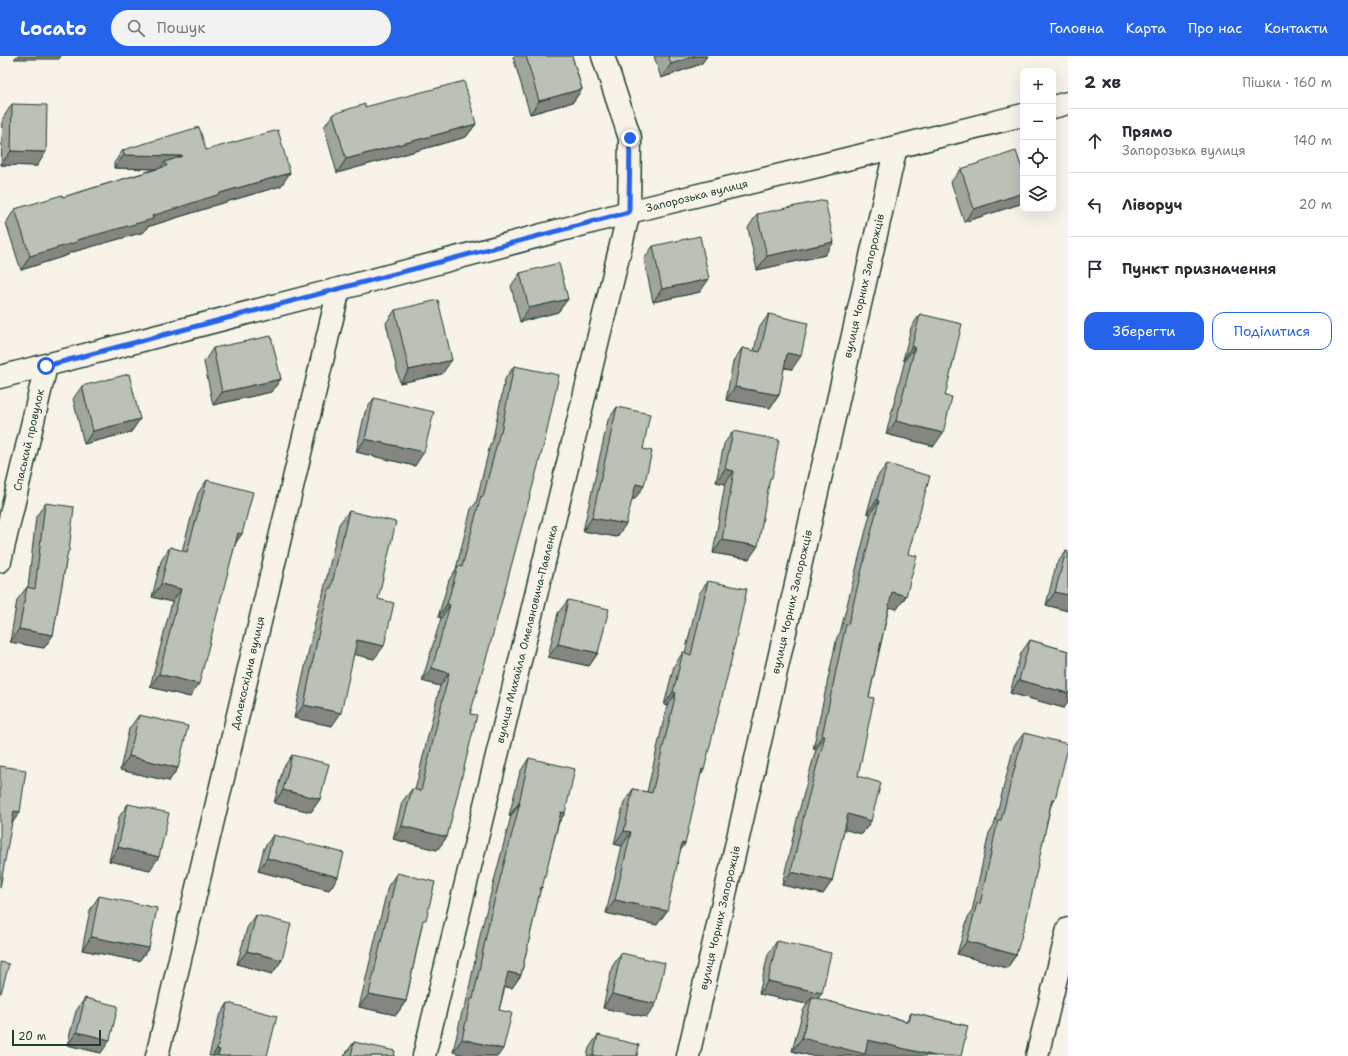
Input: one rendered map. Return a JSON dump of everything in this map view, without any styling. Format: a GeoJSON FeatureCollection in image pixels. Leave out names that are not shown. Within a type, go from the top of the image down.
{"type":"FeatureCollection","features":[{"type":"Feature","properties":{"kind":"street","name":"вулиця Михайла Омеляновича-Павленка"},"geometry":{"type":"LineString","coordinates":[[424,1056],[629,212],[630,138],[603,56]]}},
{"type":"Feature","properties":{"kind":"street"},"geometry":{"type":"LineString","coordinates":[[1056,106],[1068,103]]}},
{"type":"Feature","properties":{"kind":"street","name":"Запорозька вулиця"},"geometry":{"type":"LineString","coordinates":[[0,377],[629,212],[1020,116]]}},
{"type":"Feature","properties":{"kind":"street","name":"вулиця Чорних Запорожців"},"geometry":{"type":"LineString","coordinates":[[688,1056],[896,147]]}},
{"type":"Feature","properties":{"kind":"street","name":"Далекосхідна вулиця"},"geometry":{"type":"LineString","coordinates":[[157,1056],[339,289]]}},
{"type":"Feature","properties":{"kind":"street","name":"Спаський провулок"},"geometry":{"type":"LineString","coordinates":[[0,561],[46,366]]}},
{"type":"Feature","properties":{"kind":"street"},"geometry":{"type":"LineString","coordinates":[[1037,1056],[1068,929]]}},
{"type":"Feature","properties":{"kind":"building"},"geometry":{"type":"Polygon","coordinates":[[[526,56],[572,56],[582,89],[539,101],[526,56]]]}},
{"type":"Feature","properties":{"kind":"building"},"geometry":{"type":"Polygon","coordinates":[[[668,56],[695,56],[671,64],[668,56]]]}},
{"type":"Feature","properties":{"kind":"building"},"geometry":{"type":"Polygon","coordinates":[[[464,81],[476,124],[346,159],[333,114],[365,104],[365,107],[464,81]]]}},
{"type":"Feature","properties":{"kind":"building"},"geometry":{"type":"Polygon","coordinates":[[[12,104],[47,105],[46,152],[11,151],[12,104]]]}},
{"type":"Feature","properties":{"kind":"building"},"geometry":{"type":"Polygon","coordinates":[[[199,127],[206,150],[278,130],[290,173],[220,193],[152,216],[153,219],[77,240],[77,242],[30,256],[15,209],[62,195],[63,197],[167,166],[165,162],[183,156],[124,155],[123,150],[199,127]]]}},
{"type":"Feature","properties":{"kind":"building"},"geometry":{"type":"Polygon","coordinates":[[[1016,151],[1020,163],[1020,194],[974,209],[961,169],[1016,151]]]}},
{"type":"Feature","properties":{"kind":"building"},"geometry":{"type":"Polygon","coordinates":[[[825,200],[834,242],[767,256],[757,214],[825,200]]]}},
{"type":"Feature","properties":{"kind":"building"},"geometry":{"type":"Polygon","coordinates":[[[700,236],[709,279],[662,289],[653,246],[700,236]]]}},
{"type":"Feature","properties":{"kind":"building"},"geometry":{"type":"Polygon","coordinates":[[[559,263],[568,299],[529,308],[520,273],[559,263]]]}},
{"type":"Feature","properties":{"kind":"building"},"geometry":{"type":"Polygon","coordinates":[[[438,300],[452,360],[409,370],[395,310],[438,300]]]}},
{"type":"Feature","properties":{"kind":"building"},"geometry":{"type":"Polygon","coordinates":[[[769,314],[808,323],[801,356],[787,353],[779,395],[735,387],[742,348],[760,352],[769,314]]]}},
{"type":"Feature","properties":{"kind":"building"},"geometry":{"type":"Polygon","coordinates":[[[920,314],[962,324],[945,396],[952,397],[943,433],[896,421],[915,347],[912,346],[920,314]]]}},
{"type":"Feature","properties":{"kind":"building"},"geometry":{"type":"Polygon","coordinates":[[[271,336],[281,379],[222,392],[213,348],[271,336]]]}},
{"type":"Feature","properties":{"kind":"building"},"geometry":{"type":"Polygon","coordinates":[[[514,366],[559,375],[545,440],[470,714],[477,715],[447,837],[402,826],[412,789],[421,791],[449,673],[432,668],[450,605],[447,604],[458,566],[462,567],[481,496],[483,497],[501,432],[514,366]]]}},
{"type":"Feature","properties":{"kind":"building"},"geometry":{"type":"Polygon","coordinates":[[[129,374],[140,419],[93,431],[82,386],[129,374]]]}},
{"type":"Feature","properties":{"kind":"building"},"geometry":{"type":"Polygon","coordinates":[[[374,398],[434,412],[424,452],[365,439],[374,398]]]}},
{"type":"Feature","properties":{"kind":"building"},"geometry":{"type":"Polygon","coordinates":[[[617,407],[650,414],[643,449],[652,451],[644,486],[636,484],[626,524],[592,518],[617,407]]]}},
{"type":"Feature","properties":{"kind":"building"},"geometry":{"type":"Polygon","coordinates":[[[733,431],[779,440],[772,478],[770,478],[758,546],[722,540],[734,471],[725,469],[733,431]]]}},
{"type":"Feature","properties":{"kind":"building"},"geometry":{"type":"Polygon","coordinates":[[[887,464],[930,476],[908,554],[917,556],[906,596],[892,592],[869,697],[874,698],[858,776],[881,783],[871,821],[848,814],[832,881],[791,872],[807,802],[825,736],[822,736],[846,624],[848,625],[879,501],[877,500],[887,464]]]}},
{"type":"Feature","properties":{"kind":"building"},"geometry":{"type":"Polygon","coordinates":[[[207,480],[253,492],[242,534],[238,533],[199,684],[159,674],[181,589],[161,584],[170,547],[187,552],[207,480]]]}},
{"type":"Feature","properties":{"kind":"building"},"geometry":{"type":"Polygon","coordinates":[[[45,503],[74,507],[69,551],[53,635],[19,629],[27,587],[35,589],[45,503]]]}},
{"type":"Feature","properties":{"kind":"building"},"geometry":{"type":"Polygon","coordinates":[[[349,511],[396,522],[378,599],[394,603],[384,646],[357,640],[341,713],[304,705],[319,631],[329,588],[331,588],[349,511]]]}},
{"type":"Feature","properties":{"kind":"building"},"geometry":{"type":"Polygon","coordinates":[[[1066,551],[1068,552],[1068,595],[1055,592],[1066,551]]]}},
{"type":"Feature","properties":{"kind":"building"},"geometry":{"type":"Polygon","coordinates":[[[708,581],[747,589],[704,770],[702,769],[685,844],[682,843],[667,911],[615,900],[631,832],[624,831],[633,789],[652,793],[676,693],[673,692],[683,652],[691,655],[708,581]]]}},
{"type":"Feature","properties":{"kind":"building"},"geometry":{"type":"Polygon","coordinates":[[[568,600],[609,609],[598,653],[558,644],[568,600]]]}},
{"type":"Feature","properties":{"kind":"building"},"geometry":{"type":"Polygon","coordinates":[[[1030,640],[1068,651],[1068,693],[1019,680],[1030,640]]]}},
{"type":"Feature","properties":{"kind":"building"},"geometry":{"type":"Polygon","coordinates":[[[139,715],[188,726],[178,768],[129,756],[139,715]]]}},
{"type":"Feature","properties":{"kind":"building"},"geometry":{"type":"Polygon","coordinates":[[[1024,733],[1068,744],[1068,748],[1055,799],[1052,799],[1026,921],[1016,955],[967,941],[977,903],[980,904],[998,820],[1001,820],[1024,733]]]}},
{"type":"Feature","properties":{"kind":"building"},"geometry":{"type":"Polygon","coordinates":[[[292,755],[329,764],[320,799],[283,790],[292,755]]]}},
{"type":"Feature","properties":{"kind":"building"},"geometry":{"type":"Polygon","coordinates":[[[529,758],[575,769],[565,813],[561,812],[542,888],[541,887],[521,975],[508,972],[499,1010],[512,1013],[503,1049],[462,1039],[471,999],[473,999],[490,917],[520,803],[529,758]]]}},
{"type":"Feature","properties":{"kind":"building"},"geometry":{"type":"Polygon","coordinates":[[[0,766],[26,770],[20,812],[14,811],[0,888],[0,766]]]}},
{"type":"Feature","properties":{"kind":"building"},"geometry":{"type":"Polygon","coordinates":[[[128,804],[169,813],[159,857],[118,847],[128,804]]]}},
{"type":"Feature","properties":{"kind":"building"},"geometry":{"type":"Polygon","coordinates":[[[273,835],[344,853],[338,877],[267,858],[273,835]]]}},
{"type":"Feature","properties":{"kind":"building"},"geometry":{"type":"Polygon","coordinates":[[[397,873],[435,882],[426,920],[423,920],[406,1001],[369,994],[397,873]]]}},
{"type":"Feature","properties":{"kind":"building"},"geometry":{"type":"Polygon","coordinates":[[[99,896],[157,908],[149,948],[91,937],[99,896]]]}},
{"type":"Feature","properties":{"kind":"building"},"geometry":{"type":"Polygon","coordinates":[[[256,915],[291,924],[282,960],[247,951],[256,915]]]}},
{"type":"Feature","properties":{"kind":"building"},"geometry":{"type":"Polygon","coordinates":[[[777,941],[831,953],[822,993],[768,981],[777,941]]]}},
{"type":"Feature","properties":{"kind":"building"},"geometry":{"type":"Polygon","coordinates":[[[621,953],[665,963],[656,1004],[612,994],[621,953]]]}},
{"type":"Feature","properties":{"kind":"building"},"geometry":{"type":"Polygon","coordinates":[[[0,962],[9,964],[1,993],[0,993],[0,962]]]}},
{"type":"Feature","properties":{"kind":"building"},"geometry":{"type":"Polygon","coordinates":[[[812,997],[909,1022],[911,1013],[968,1026],[961,1056],[935,1056],[868,1040],[865,1054],[802,1038],[812,997]]]}},
{"type":"Feature","properties":{"kind":"building"},"geometry":{"type":"Polygon","coordinates":[[[85,998],[118,1006],[110,1040],[77,1032],[85,998]]]}},
{"type":"Feature","properties":{"kind":"building"},"geometry":{"type":"Polygon","coordinates":[[[228,1003],[277,1016],[267,1056],[218,1056],[220,1050],[217,1049],[228,1003]]]}},
{"type":"Feature","properties":{"kind":"building"},"geometry":{"type":"Polygon","coordinates":[[[598,1035],[639,1045],[637,1056],[593,1056],[598,1035]]]}},
{"type":"Feature","properties":{"kind":"building"},"geometry":{"type":"Polygon","coordinates":[[[354,1042],[395,1051],[394,1056],[351,1056],[354,1042]]]}},
{"type":"Feature","properties":{"kind":"route"},"geometry":{"type":"LineString","coordinates":[[46,366],[629,212],[630,138]]}}]}
